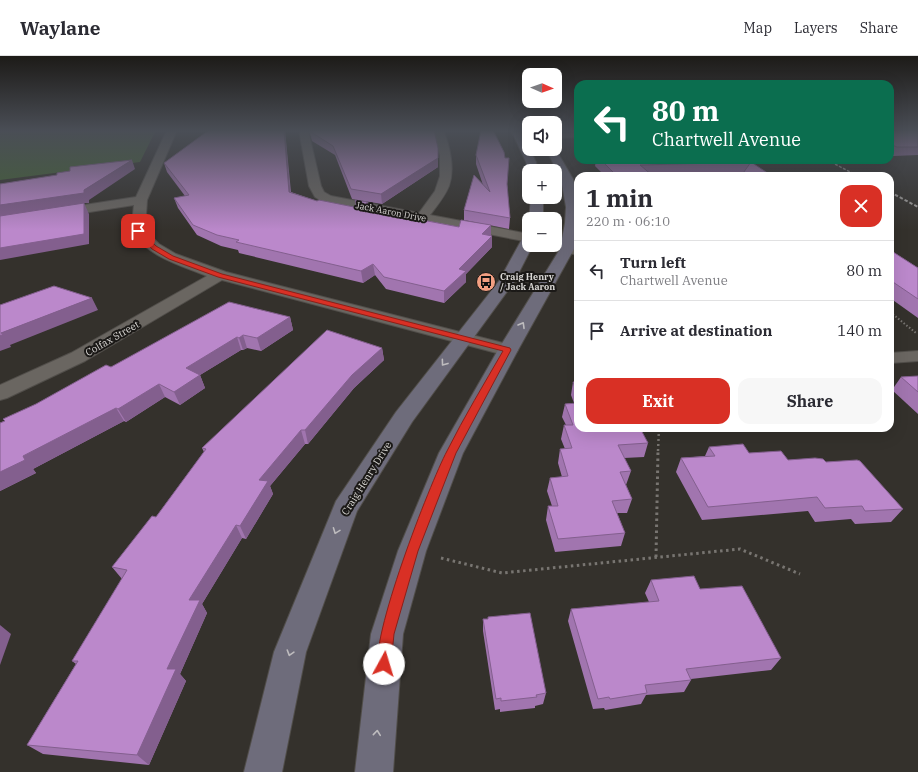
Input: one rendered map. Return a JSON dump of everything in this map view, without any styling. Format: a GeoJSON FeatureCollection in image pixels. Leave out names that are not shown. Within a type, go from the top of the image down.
{"type":"FeatureCollection","features":[{"type":"Feature","properties":{"kind":"street"},"geometry":{"type":"LineString","coordinates":[[157,163],[141,200],[138,231],[154,247],[171,257],[220,275],[463,337],[508,350]]}},
{"type":"Feature","properties":{"kind":"street","name":"Jack Aaron Drive"},"geometry":{"type":"LineString","coordinates":[[310,163],[318,194],[327,199],[522,238]]}},
{"type":"Feature","properties":{"kind":"street"},"geometry":{"type":"LineString","coordinates":[[422,218],[444,184],[445,163]]}},
{"type":"Feature","properties":{"kind":"street"},"geometry":{"type":"LineString","coordinates":[[374,772],[387,634],[412,551],[451,453],[566,248],[572,223],[572,207],[567,179],[559,163]]}},
{"type":"Feature","properties":{"kind":"street"},"geometry":{"type":"LineString","coordinates":[[0,222],[141,200]]}},
{"type":"Feature","properties":{"kind":"street","name":"Craig Henry Drive"},"geometry":{"type":"LineString","coordinates":[[263,772],[290,652],[345,508],[404,417],[506,282],[522,252]]}},
{"type":"Feature","properties":{"kind":"street","name":"Colfax Street"},"geometry":{"type":"LineString","coordinates":[[0,393],[78,358],[220,275]]}},
{"type":"Feature","properties":{"kind":"lane"},"geometry":{"type":"LineString","coordinates":[[894,358],[918,356]]}},
{"type":"Feature","properties":{"kind":"path"},"geometry":{"type":"LineString","coordinates":[[894,315],[918,335]]}},
{"type":"Feature","properties":{"kind":"path"},"geometry":{"type":"LineString","coordinates":[[656,557],[659,432]]}},
{"type":"Feature","properties":{"kind":"path"},"geometry":{"type":"LineString","coordinates":[[412,551],[502,573],[740,549],[800,574]]}},
{"type":"Feature","properties":{"kind":"green space"},"geometry":{"type":"Polygon","coordinates":[[[0,163],[129,163],[0,180],[0,163]]]}},
{"type":"Feature","properties":{"kind":"building"},"geometry":{"type":"Polygon","coordinates":[[[102,163],[127,163],[84,190],[84,193],[0,205],[0,184],[57,175],[57,173],[70,171],[70,167],[102,163]]]}},
{"type":"Feature","properties":{"kind":"building"},"geometry":{"type":"Polygon","coordinates":[[[164,163],[287,163],[289,192],[317,201],[319,200],[459,227],[461,220],[491,225],[482,234],[492,236],[459,269],[466,271],[444,291],[384,277],[373,264],[361,271],[236,242],[239,240],[217,235],[193,225],[174,198],[189,195],[164,163]]]}},
{"type":"Feature","properties":{"kind":"building"},"geometry":{"type":"Polygon","coordinates":[[[340,163],[429,163],[381,194],[351,189],[340,163]]]}},
{"type":"Feature","properties":{"kind":"building"},"geometry":{"type":"Polygon","coordinates":[[[479,163],[509,163],[507,184],[510,218],[464,210],[474,175],[490,192],[479,163]]]}},
{"type":"Feature","properties":{"kind":"building"},"geometry":{"type":"Polygon","coordinates":[[[605,164],[678,164],[640,165],[648,172],[613,172],[605,164]]]}},
{"type":"Feature","properties":{"kind":"building"},"geometry":{"type":"Polygon","coordinates":[[[750,164],[754,164],[766,172],[744,172],[750,164]]]}},
{"type":"Feature","properties":{"kind":"building"},"geometry":{"type":"Polygon","coordinates":[[[355,200],[368,202],[359,208],[355,200]]]}},
{"type":"Feature","properties":{"kind":"building"},"geometry":{"type":"Polygon","coordinates":[[[84,203],[84,234],[0,248],[0,216],[84,203]]]}},
{"type":"Feature","properties":{"kind":"building"},"geometry":{"type":"Polygon","coordinates":[[[894,253],[918,268],[918,299],[894,283],[894,253]]]}},
{"type":"Feature","properties":{"kind":"building"},"geometry":{"type":"Polygon","coordinates":[[[54,286],[92,298],[1,333],[3,334],[0,336],[0,305],[54,286]]]}},
{"type":"Feature","properties":{"kind":"building"},"geometry":{"type":"Polygon","coordinates":[[[229,302],[290,317],[257,338],[243,335],[239,338],[237,337],[186,368],[200,375],[174,392],[159,384],[118,409],[116,408],[23,456],[25,460],[0,472],[0,423],[5,421],[3,419],[36,404],[106,365],[111,367],[229,302]]]}},
{"type":"Feature","properties":{"kind":"building"},"geometry":{"type":"Polygon","coordinates":[[[327,330],[382,348],[352,375],[305,430],[301,430],[259,480],[268,481],[240,526],[236,525],[189,600],[200,600],[167,669],[176,669],[137,755],[27,745],[78,661],[72,661],[127,570],[112,567],[152,516],[156,517],[206,449],[202,448],[327,330]]]}},
{"type":"Feature","properties":{"kind":"building"},"geometry":{"type":"Polygon","coordinates":[[[918,376],[918,392],[901,377],[918,376]]]}},
{"type":"Feature","properties":{"kind":"building"},"geometry":{"type":"Polygon","coordinates":[[[574,403],[574,432],[642,432],[648,443],[618,445],[631,471],[620,472],[632,499],[612,501],[625,533],[558,539],[548,506],[558,506],[550,478],[568,476],[560,449],[572,448],[564,425],[573,425],[565,404],[574,403]]]}},
{"type":"Feature","properties":{"kind":"building"},"geometry":{"type":"Polygon","coordinates":[[[743,444],[749,453],[781,451],[788,460],[815,458],[823,459],[826,462],[860,461],[903,509],[865,511],[862,506],[825,508],[817,497],[708,507],[681,458],[715,456],[709,447],[743,444]]]}},
{"type":"Feature","properties":{"kind":"building"},"geometry":{"type":"Polygon","coordinates":[[[694,576],[700,589],[742,586],[781,658],[686,669],[691,680],[645,685],[647,693],[610,699],[609,697],[598,699],[571,609],[659,601],[651,580],[694,576]]]}},
{"type":"Feature","properties":{"kind":"building"},"geometry":{"type":"Polygon","coordinates":[[[530,613],[546,693],[536,695],[537,697],[501,701],[501,698],[496,699],[483,619],[488,619],[488,617],[530,613]]]}},
{"type":"Feature","properties":{"kind":"railway"},"geometry":{"type":"LineString","coordinates":[[835,164],[850,172]]}},
{"type":"Feature","properties":{"kind":"railway"},"geometry":{"type":"LineString","coordinates":[[894,194],[918,207]]}},
{"type":"Feature","properties":{"kind":"place","name":"Craig Henry / Jack Aaron"},"geometry":{"type":"Point","coordinates":[486,282]}},
{"type":"Feature","properties":{"kind":"route"},"geometry":{"type":"LineString","coordinates":[[138,231],[154,247],[171,257],[220,275],[463,337],[508,350],[451,453],[412,551],[387,634],[384,664]]}}]}
